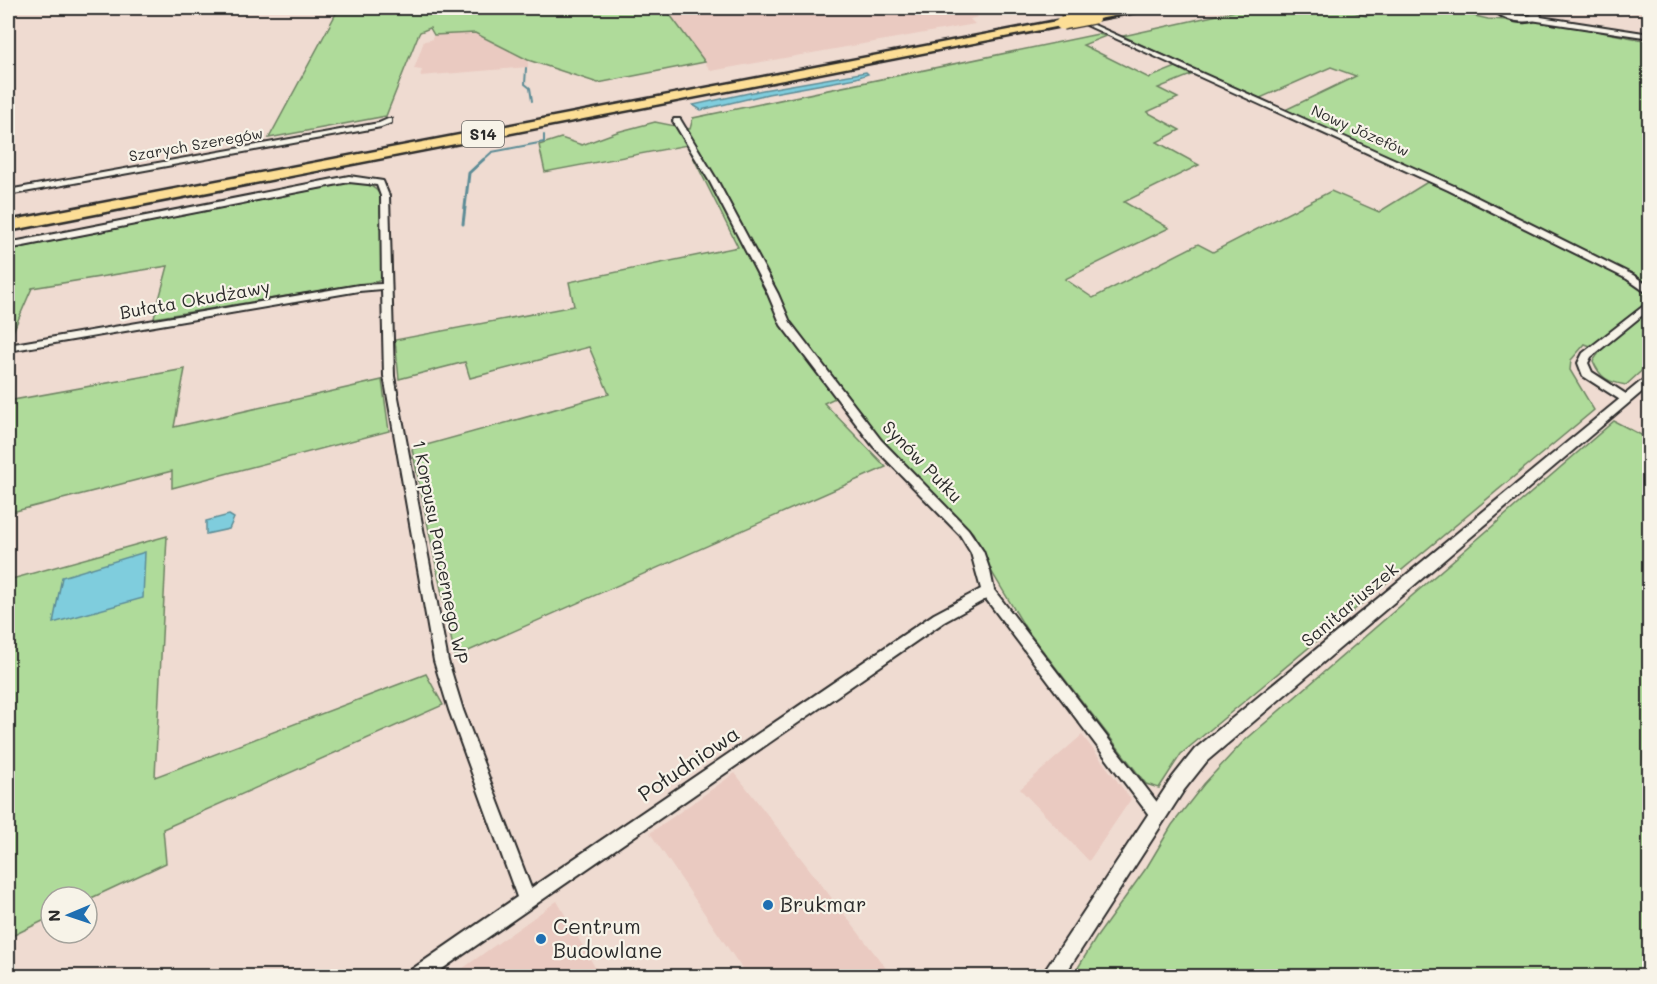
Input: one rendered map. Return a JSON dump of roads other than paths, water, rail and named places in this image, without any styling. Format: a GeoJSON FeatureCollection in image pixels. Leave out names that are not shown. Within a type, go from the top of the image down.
{"type":"FeatureCollection","features":[{"type":"Feature","properties":{"kind":"highway","name":"S14"},"geometry":{"type":"LineString","coordinates":[[8,213],[1050,12],[1140,8]]}},
{"type":"Feature","properties":{"kind":"highway","name":"S14"},"geometry":{"type":"LineString","coordinates":[[8,226],[1062,23],[1088,11]]}},
{"type":"Feature","properties":{"kind":"main road"},"geometry":{"type":"LineString","coordinates":[[1496,8],[1511,17],[1536,15]]}},
{"type":"Feature","properties":{"kind":"main road"},"geometry":{"type":"LineString","coordinates":[[1529,8],[1536,15]]}},
{"type":"Feature","properties":{"kind":"street","name":"Nowy Józefów"},"geometry":{"type":"LineString","coordinates":[[1050,12],[1451,188],[1630,277],[1650,292]]}},
{"type":"Feature","properties":{"kind":"street"},"geometry":{"type":"LineString","coordinates":[[1536,15],[1650,36]]}},
{"type":"Feature","properties":{"kind":"street","name":"Szarych Szeregów"},"geometry":{"type":"LineString","coordinates":[[8,193],[381,126],[388,121]]}},
{"type":"Feature","properties":{"kind":"street","name":"Synów Pułku"},"geometry":{"type":"LineString","coordinates":[[677,121],[714,182],[773,294],[785,323],[877,443],[964,532],[976,551],[984,571],[988,592],[1158,814]]}},
{"type":"Feature","properties":{"kind":"street","name":"1 Korpusu Pancernego WP"},"geometry":{"type":"LineString","coordinates":[[8,246],[349,179],[380,183],[385,196],[389,376],[441,661],[456,710],[527,901]]}},
{"type":"Feature","properties":{"kind":"street","name":"Bułata Okudżawy"},"geometry":{"type":"LineString","coordinates":[[8,348],[359,288],[388,286]]}},
{"type":"Feature","properties":{"kind":"street"},"geometry":{"type":"LineString","coordinates":[[1625,399],[1587,374],[1583,363],[1587,355],[1650,304]]}},
{"type":"Feature","properties":{"kind":"street","name":"Sanitariuszek"},"geometry":{"type":"LineString","coordinates":[[1053,976],[1183,775],[1201,755],[1650,378]]}},
{"type":"Feature","properties":{"kind":"street","name":"Południowa"},"geometry":{"type":"LineString","coordinates":[[417,976],[939,618],[988,592]]}},
{"type":"Feature","properties":{"kind":"water"},"geometry":{"type":"Polygon","coordinates":[[[866,72],[868,74],[856,78],[768,94],[701,110],[693,105],[763,90],[866,72]]]}},
{"type":"Feature","properties":{"kind":"water"},"geometry":{"type":"Polygon","coordinates":[[[229,515],[234,518],[229,529],[206,534],[206,521],[229,515]]]}},
{"type":"Feature","properties":{"kind":"water"},"geometry":{"type":"Polygon","coordinates":[[[145,552],[143,598],[53,623],[62,577],[145,552]]]}},
{"type":"Feature","properties":{"kind":"waterway"},"geometry":{"type":"LineString","coordinates":[[526,68],[525,84],[530,88],[532,101]]}},
{"type":"Feature","properties":{"kind":"waterway"},"geometry":{"type":"LineString","coordinates":[[482,161],[492,152],[544,142],[544,135]]}},
{"type":"Feature","properties":{"kind":"waterway"},"geometry":{"type":"LineString","coordinates":[[463,224],[469,173],[484,159]]}},
{"type":"Feature","properties":{"kind":"place","name":"Brukmar"},"geometry":{"type":"Point","coordinates":[768,905]}},
{"type":"Feature","properties":{"kind":"place","name":"Centrum Budowlane"},"geometry":{"type":"Point","coordinates":[541,939]}}]}
